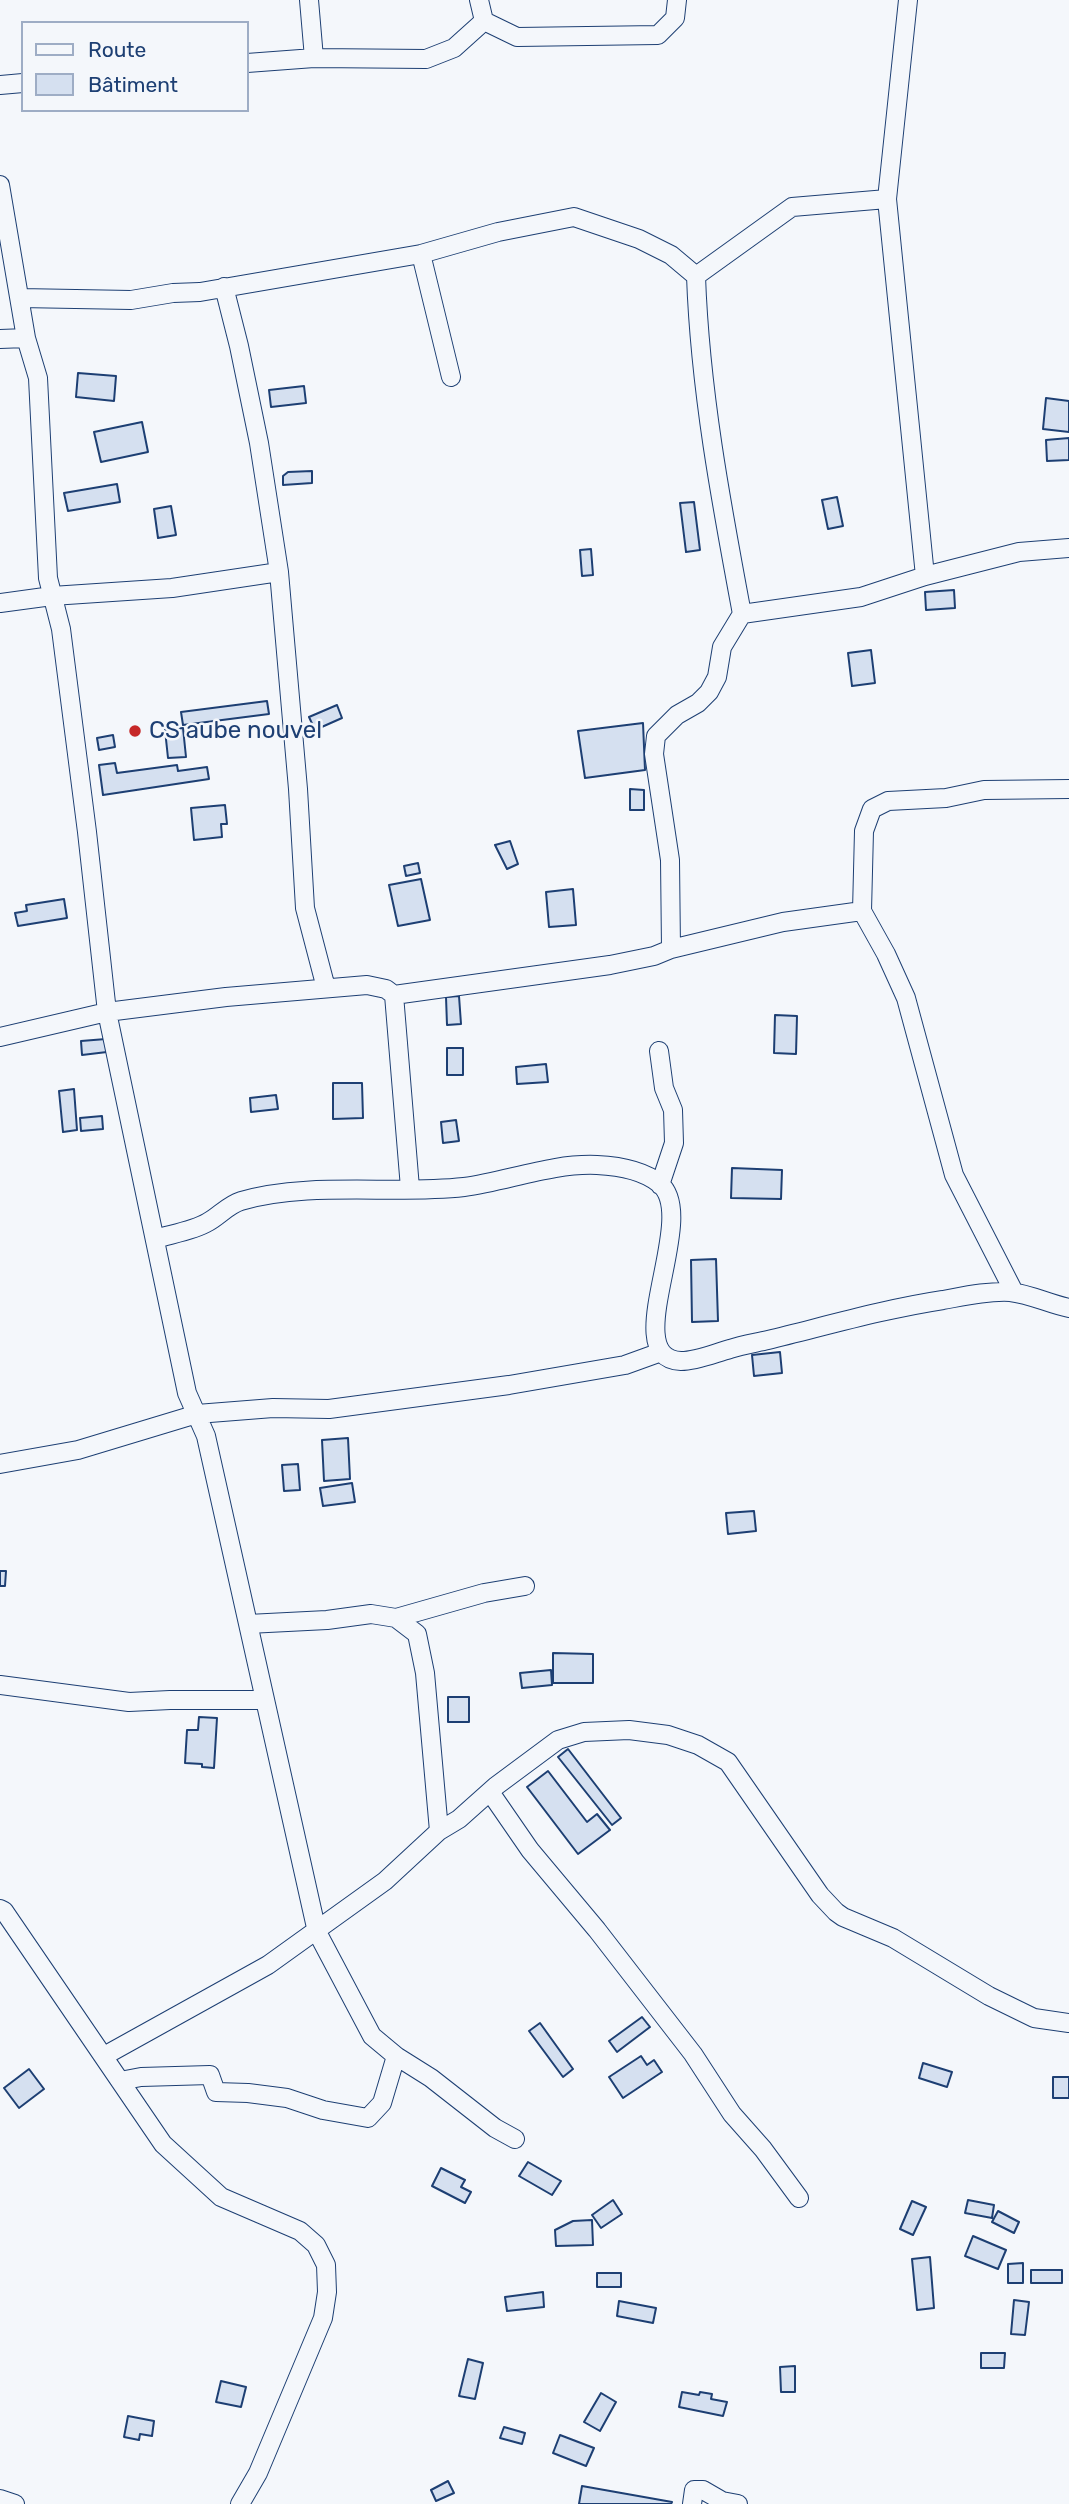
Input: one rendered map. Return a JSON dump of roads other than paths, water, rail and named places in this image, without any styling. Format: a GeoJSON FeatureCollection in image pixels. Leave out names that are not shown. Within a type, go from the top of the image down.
{"type":"FeatureCollection","features":[{"type":"Feature","properties":{"kind":"street"},"geometry":{"type":"LineString","coordinates":[[309,0],[314,58]]}},
{"type":"Feature","properties":{"kind":"street"},"geometry":{"type":"LineString","coordinates":[[479,0],[484,21]]}},
{"type":"Feature","properties":{"kind":"street"},"geometry":{"type":"LineString","coordinates":[[484,21],[517,37],[658,35],[675,18],[677,0]]}},
{"type":"Feature","properties":{"kind":"street"},"geometry":{"type":"LineString","coordinates":[[908,0],[887,199],[925,576]]}},
{"type":"Feature","properties":{"kind":"street"},"geometry":{"type":"LineString","coordinates":[[248,64],[314,58],[426,59],[454,48],[484,21]]}},
{"type":"Feature","properties":{"kind":"street"},"geometry":{"type":"LineString","coordinates":[[0,85],[21,83]]}},
{"type":"Feature","properties":{"kind":"street"},"geometry":{"type":"LineString","coordinates":[[0,185],[26,338],[36,368],[40,398],[44,527],[52,596],[61,629],[107,1012],[187,1393],[206,1436],[317,1932],[372,2036],[495,2128],[515,2139]]}},
{"type":"Feature","properties":{"kind":"street"},"geometry":{"type":"LineString","coordinates":[[696,276],[792,207],[887,199]]}},
{"type":"Feature","properties":{"kind":"street"},"geometry":{"type":"LineString","coordinates":[[20,298],[131,300],[224,287],[421,254],[498,232],[574,218],[639,239],[671,255],[696,276],[698,335],[712,453],[742,614],[722,647],[717,677],[709,692],[698,703],[677,715],[656,736],[654,754],[670,860],[671,949]]}},
{"type":"Feature","properties":{"kind":"street"},"geometry":{"type":"LineString","coordinates":[[421,254],[451,377]]}},
{"type":"Feature","properties":{"kind":"street"},"geometry":{"type":"LineString","coordinates":[[224,287],[259,443],[279,572],[298,789],[305,908],[326,988]]}},
{"type":"Feature","properties":{"kind":"street"},"geometry":{"type":"LineString","coordinates":[[0,339],[26,338]]}},
{"type":"Feature","properties":{"kind":"street"},"geometry":{"type":"LineString","coordinates":[[742,614],[861,597],[925,576],[1019,552],[1069,548]]}},
{"type":"Feature","properties":{"kind":"street"},"geometry":{"type":"LineString","coordinates":[[0,603],[52,596],[172,588],[279,572]]}},
{"type":"Feature","properties":{"kind":"street"},"geometry":{"type":"LineString","coordinates":[[1014,1293],[954,1175],[906,998],[862,911],[864,831],[872,809],[888,802],[946,798],[984,790],[1069,789]]}},
{"type":"Feature","properties":{"kind":"street"},"geometry":{"type":"LineString","coordinates":[[0,1037],[107,1012],[226,997],[367,985],[386,989],[394,995],[610,965],[783,922],[862,911]]}},
{"type":"Feature","properties":{"kind":"street"},"geometry":{"type":"LineString","coordinates":[[394,995],[410,1188]]}},
{"type":"Feature","properties":{"kind":"street"},"geometry":{"type":"LineString","coordinates":[[659,1051],[664,1088],[673,1110],[674,1143],[660,1185]]}},
{"type":"Feature","properties":{"kind":"street"},"geometry":{"type":"LineString","coordinates":[[155,1239],[208,1222],[238,1201],[282,1193],[464,1187],[559,1168],[595,1165],[629,1169],[648,1176],[669,1194],[672,1206],[671,1231],[655,1322],[656,1342],[661,1352],[680,1361],[921,1303],[994,1292],[1014,1293],[1069,1308]]}},
{"type":"Feature","properties":{"kind":"street"},"geometry":{"type":"LineString","coordinates":[[0,1464],[78,1450],[197,1414],[273,1408],[329,1409],[369,1404],[578,1374],[625,1365],[661,1352]]}},
{"type":"Feature","properties":{"kind":"street"},"geometry":{"type":"LineString","coordinates":[[248,1624],[327,1620],[371,1614],[396,1618],[484,1593],[526,1586]]}},
{"type":"Feature","properties":{"kind":"street"},"geometry":{"type":"LineString","coordinates":[[396,1618],[417,1634],[421,1649],[439,1831]]}},
{"type":"Feature","properties":{"kind":"street"},"geometry":{"type":"LineString","coordinates":[[0,1685],[129,1702],[265,1700]]}},
{"type":"Feature","properties":{"kind":"street"},"geometry":{"type":"LineString","coordinates":[[104,2056],[268,1965],[317,1932],[385,1881],[439,1831],[459,1819],[490,1791],[558,1740],[584,1732],[629,1730],[668,1735],[698,1745],[728,1762],[820,1895],[836,1912],[893,1938],[989,1996],[1034,2018],[1069,2023]]}},
{"type":"Feature","properties":{"kind":"street"},"geometry":{"type":"LineString","coordinates":[[490,1791],[530,1850],[597,1930],[693,2054],[732,2114],[763,2149],[799,2198]]}},
{"type":"Feature","properties":{"kind":"street"},"geometry":{"type":"LineString","coordinates":[[0,1909],[4,1911],[163,2144],[221,2197],[300,2231],[316,2245],[326,2265],[327,2292],[323,2318],[258,2473],[240,2504]]}},
{"type":"Feature","properties":{"kind":"street"},"geometry":{"type":"LineString","coordinates":[[120,2081],[210,2075],[216,2092],[287,2098],[323,2110],[368,2118],[382,2103],[396,2056]]}},
{"type":"Feature","properties":{"kind":"street"},"geometry":{"type":"LineString","coordinates":[[692,2504],[694,2490],[703,2490],[722,2501],[738,2504]]}},
{"type":"Feature","properties":{"kind":"street"},"geometry":{"type":"LineString","coordinates":[[0,2499],[15,2504]]}},
{"type":"Feature","properties":{"kind":"place","name":"CS aube nouvel"},"geometry":{"type":"Point","coordinates":[135,731]}}]}
